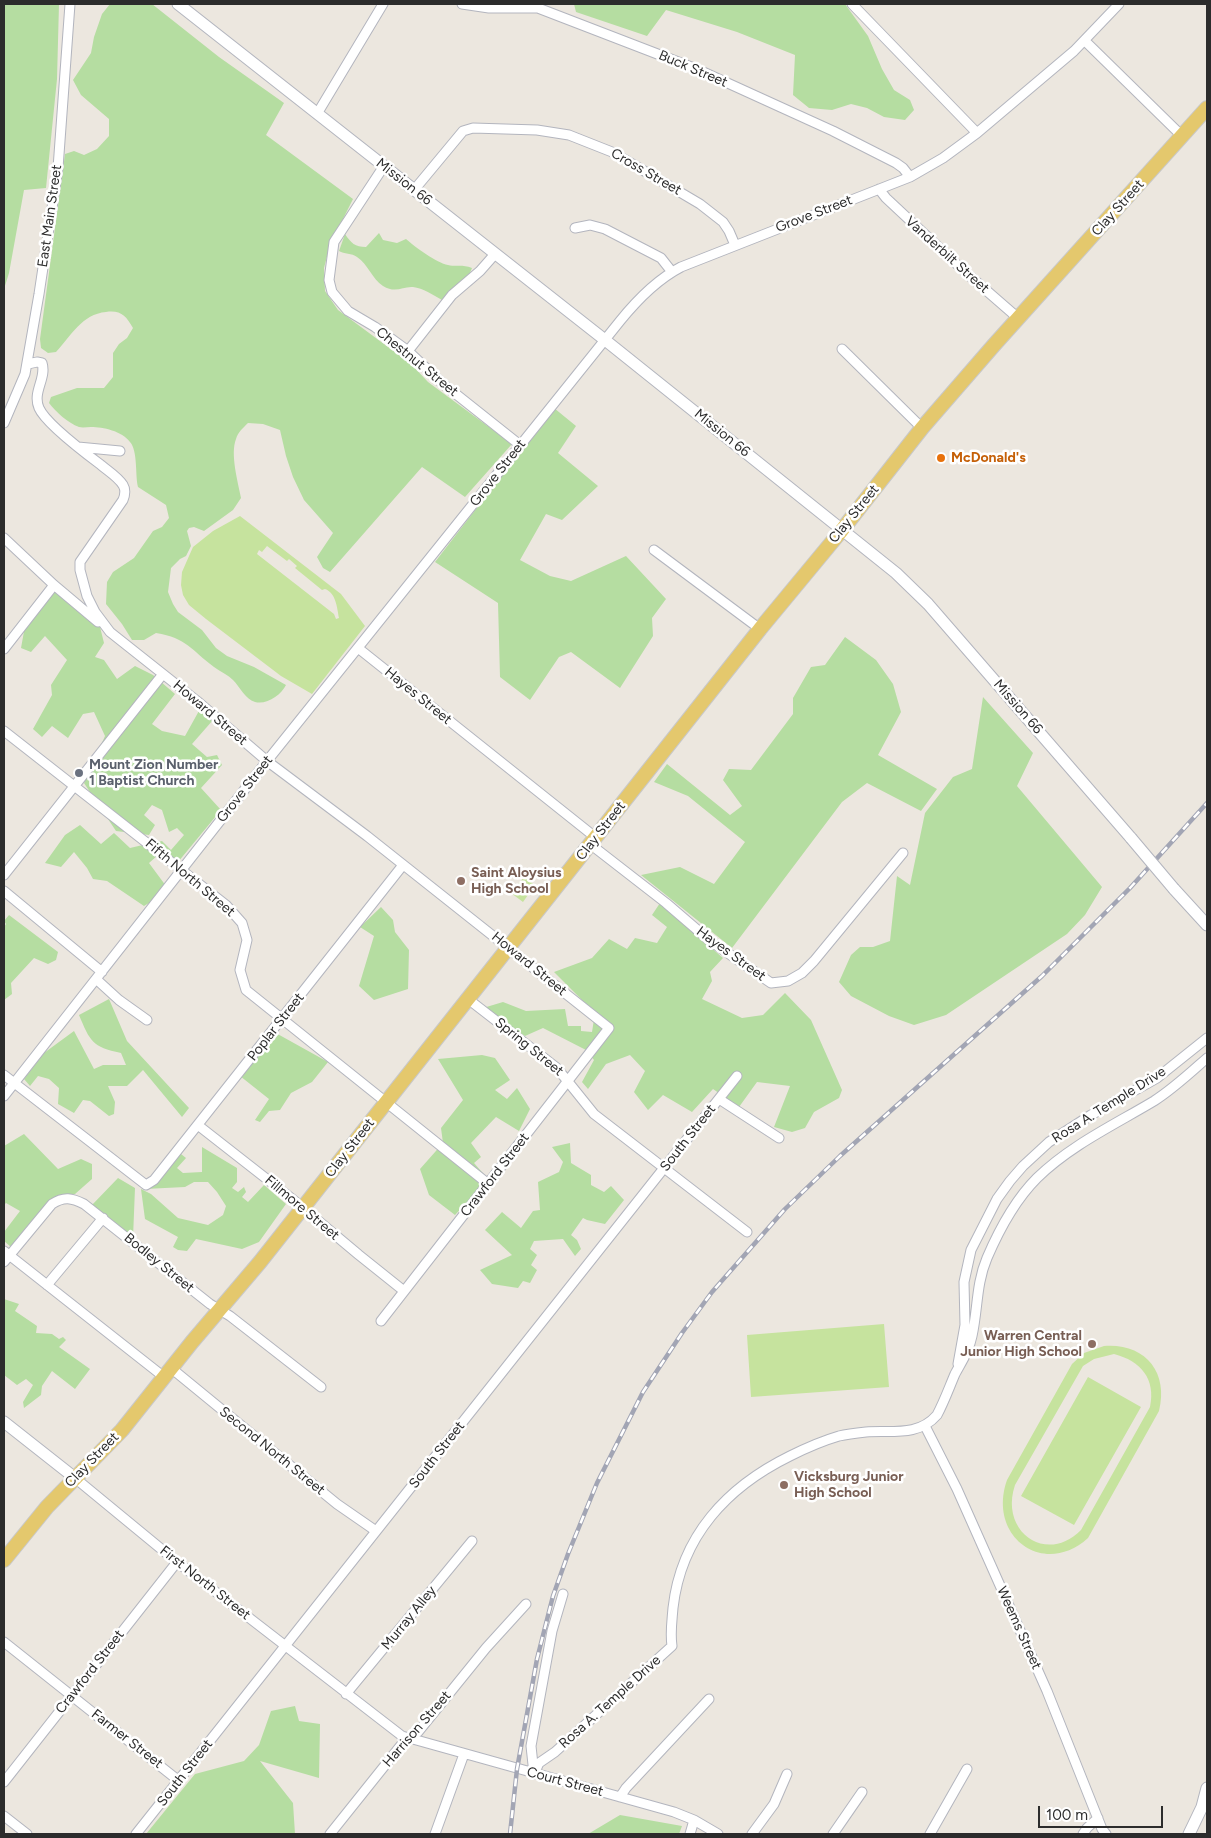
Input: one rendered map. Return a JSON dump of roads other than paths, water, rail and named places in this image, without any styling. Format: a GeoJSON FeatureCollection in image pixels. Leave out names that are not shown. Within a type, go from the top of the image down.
{"type":"FeatureCollection","features":[{"type":"Feature","properties":{"kind":"main road","name":"Clay Street"},"geometry":{"type":"LineString","coordinates":[[4,1560],[47,1507],[122,1430],[167,1372],[220,1310],[760,629],[842,530],[922,428],[1207,108]]}},
{"type":"Feature","properties":{"kind":"street","name":"East Main Street"},"geometry":{"type":"LineString","coordinates":[[4,423],[26,374],[28,364],[58,168],[70,4]]}},
{"type":"Feature","properties":{"kind":"street","name":"Mission 66"},"geometry":{"type":"LineString","coordinates":[[178,4],[605,340],[896,574],[928,604],[1174,890],[1207,925]]}},
{"type":"Feature","properties":{"kind":"street"},"geometry":{"type":"LineString","coordinates":[[317,114],[383,4]]}},
{"type":"Feature","properties":{"kind":"street","name":"Buck Street"},"geometry":{"type":"LineString","coordinates":[[462,4],[489,8],[538,8],[699,70],[833,131],[896,163],[910,177]]}},
{"type":"Feature","properties":{"kind":"street"},"geometry":{"type":"LineString","coordinates":[[852,4],[976,133]]}},
{"type":"Feature","properties":{"kind":"street","name":"Grove Street"},"geometry":{"type":"LineString","coordinates":[[4,1096],[267,761],[634,304],[672,272],[735,245],[910,177],[942,158],[976,133],[1085,41],[1119,4]]}},
{"type":"Feature","properties":{"kind":"street"},"geometry":{"type":"LineString","coordinates":[[1085,41],[1182,136]]}},
{"type":"Feature","properties":{"kind":"street","name":"Cross Street"},"geometry":{"type":"LineString","coordinates":[[414,190],[463,131],[473,128],[536,130],[569,135],[612,152],[700,204],[723,222],[735,245]]}},
{"type":"Feature","properties":{"kind":"street","name":"Chestnut Street"},"geometry":{"type":"LineString","coordinates":[[384,166],[334,242],[329,280],[332,292],[348,311],[375,326],[408,351],[442,383],[520,445]]}},
{"type":"Feature","properties":{"kind":"street","name":"Vanderbilt Street"},"geometry":{"type":"LineString","coordinates":[[879,189],[886,198],[950,258],[1018,318]]}},
{"type":"Feature","properties":{"kind":"street"},"geometry":{"type":"LineString","coordinates":[[575,228],[590,226],[611,232],[661,258],[672,272]]}},
{"type":"Feature","properties":{"kind":"street"},"geometry":{"type":"LineString","coordinates":[[408,351],[452,295],[480,271],[495,254]]}},
{"type":"Feature","properties":{"kind":"street"},"geometry":{"type":"LineString","coordinates":[[842,349],[922,428]]}},
{"type":"Feature","properties":{"kind":"street","name":"Howard Street"},"geometry":{"type":"LineString","coordinates":[[28,364],[42,363],[44,370],[38,389],[39,408],[47,419],[78,447],[118,478],[124,486],[125,494],[123,500],[80,562],[80,570],[87,596],[95,612],[110,632],[216,716],[267,761],[403,865],[609,1028]]}},
{"type":"Feature","properties":{"kind":"street"},"geometry":{"type":"LineString","coordinates":[[78,447],[120,451]]}},
{"type":"Feature","properties":{"kind":"street"},"geometry":{"type":"LineString","coordinates":[[4,538],[54,585],[110,632]]}},
{"type":"Feature","properties":{"kind":"street"},"geometry":{"type":"LineString","coordinates":[[654,550],[760,629]]}},
{"type":"Feature","properties":{"kind":"street"},"geometry":{"type":"LineString","coordinates":[[4,649],[54,585]]}},
{"type":"Feature","properties":{"kind":"street","name":"Hayes Street"},"geometry":{"type":"LineString","coordinates":[[358,648],[593,841],[709,940],[771,983],[788,981],[802,972],[903,853]]}},
{"type":"Feature","properties":{"kind":"street"},"geometry":{"type":"LineString","coordinates":[[4,875],[163,674]]}},
{"type":"Feature","properties":{"kind":"street","name":"Fifth North Street"},"geometry":{"type":"LineString","coordinates":[[4,731],[226,905],[242,923],[246,940],[240,970],[246,990],[488,1183]]}},
{"type":"Feature","properties":{"kind":"street","name":"Poplar Street"},"geometry":{"type":"LineString","coordinates":[[14,1083],[146,1184],[154,1180],[199,1126],[403,865]]}},
{"type":"Feature","properties":{"kind":"street"},"geometry":{"type":"LineString","coordinates":[[4,891],[99,975],[118,1000],[148,1020]]}},
{"type":"Feature","properties":{"kind":"street","name":"Spring Street"},"geometry":{"type":"LineString","coordinates":[[468,999],[557,1068],[594,1114],[747,1232]]}},
{"type":"Feature","properties":{"kind":"street","name":"Crawford Street"},"geometry":{"type":"LineString","coordinates":[[381,1322],[609,1028]]}},
{"type":"Feature","properties":{"kind":"street","name":"Rosa A. Temple Drive"},"geometry":{"type":"LineString","coordinates":[[956,1372],[964,1334],[964,1282],[971,1250],[997,1200],[1010,1181],[1049,1142],[1091,1115],[1157,1078],[1207,1038]]}},
{"type":"Feature","properties":{"kind":"street","name":"Rosa A. Temple Drive"},"geometry":{"type":"LineString","coordinates":[[534,1774],[539,1763],[555,1752],[672,1646],[670,1634],[679,1577],[687,1554],[701,1528],[716,1509],[731,1494],[772,1464],[820,1442],[864,1432],[908,1431],[925,1426],[937,1415],[956,1372],[968,1352],[982,1271],[999,1234],[1023,1195],[1036,1179],[1062,1157],[1088,1139],[1171,1089],[1207,1058]]}},
{"type":"Feature","properties":{"kind":"street"},"geometry":{"type":"LineString","coordinates":[[4,1075],[14,1083]]}},
{"type":"Feature","properties":{"kind":"street","name":"South Street"},"geometry":{"type":"LineString","coordinates":[[136,1834],[737,1076]]}},
{"type":"Feature","properties":{"kind":"street"},"geometry":{"type":"LineString","coordinates":[[719,1099],[779,1138]]}},
{"type":"Feature","properties":{"kind":"street","name":"Fillmore Street"},"geometry":{"type":"LineString","coordinates":[[199,1126],[404,1291]]}},
{"type":"Feature","properties":{"kind":"street","name":"Bodley Street"},"geometry":{"type":"LineString","coordinates":[[5,1256],[45,1211],[60,1199],[69,1198],[75,1200],[84,1204],[103,1218],[210,1304],[321,1387]]}},
{"type":"Feature","properties":{"kind":"street"},"geometry":{"type":"LineString","coordinates":[[47,1285],[103,1218]]}},
{"type":"Feature","properties":{"kind":"street","name":"Second North Street"},"geometry":{"type":"LineString","coordinates":[[5,1256],[167,1372],[337,1504],[376,1531]]}},
{"type":"Feature","properties":{"kind":"street","name":"First North Street"},"geometry":{"type":"LineString","coordinates":[[4,1422],[177,1562],[346,1694],[402,1736],[409,1738]]}},
{"type":"Feature","properties":{"kind":"street","name":"Weems Street"},"geometry":{"type":"LineString","coordinates":[[925,1426],[957,1489],[1047,1691],[1106,1834]]}},
{"type":"Feature","properties":{"kind":"street","name":"Murray Alley"},"geometry":{"type":"LineString","coordinates":[[346,1694],[472,1542]]}},
{"type":"Feature","properties":{"kind":"street","name":"Crawford Street"},"geometry":{"type":"LineString","coordinates":[[4,1782],[177,1562]]}},
{"type":"Feature","properties":{"kind":"street"},"geometry":{"type":"LineString","coordinates":[[534,1774],[531,1746],[552,1631],[563,1594]]}},
{"type":"Feature","properties":{"kind":"street","name":"Harrison Street"},"geometry":{"type":"LineString","coordinates":[[330,1834],[402,1744],[418,1732],[486,1648],[526,1604]]}},
{"type":"Feature","properties":{"kind":"street","name":"Farmer Street"},"geometry":{"type":"LineString","coordinates":[[4,1642],[179,1780]]}},
{"type":"Feature","properties":{"kind":"street"},"geometry":{"type":"LineString","coordinates":[[620,1797],[708,1698]]}},
{"type":"Feature","properties":{"kind":"street","name":"Court Street"},"geometry":{"type":"LineString","coordinates":[[409,1738],[674,1812],[694,1820],[718,1834]]}},
{"type":"Feature","properties":{"kind":"street"},"geometry":{"type":"LineString","coordinates":[[435,1834],[464,1754]]}},
{"type":"Feature","properties":{"kind":"street"},"geometry":{"type":"LineString","coordinates":[[930,1834],[967,1769]]}},
{"type":"Feature","properties":{"kind":"street"},"geometry":{"type":"LineString","coordinates":[[752,1834],[774,1804],[788,1774]]}},
{"type":"Feature","properties":{"kind":"street"},"geometry":{"type":"LineString","coordinates":[[1188,1834],[1199,1813],[1207,1788]]}},
{"type":"Feature","properties":{"kind":"street"},"geometry":{"type":"LineString","coordinates":[[832,1834],[862,1792]]}},
{"type":"Feature","properties":{"kind":"street"},"geometry":{"type":"LineString","coordinates":[[4,1816],[27,1834]]}},
{"type":"Feature","properties":{"kind":"street"},"geometry":{"type":"LineString","coordinates":[[1083,1834],[1098,1818]]}},
{"type":"Feature","properties":{"kind":"street"},"geometry":{"type":"LineString","coordinates":[[690,1834],[694,1820]]}},
{"type":"Feature","properties":{"kind":"railway"},"geometry":{"type":"LineString","coordinates":[[510,1834],[517,1769],[537,1659],[553,1596],[597,1483],[643,1392],[682,1333],[712,1292],[785,1209],[840,1156],[1042,976],[1130,888],[1207,803]]}},
{"type":"Feature","properties":{"kind":"place","name":"McDonald's"},"geometry":{"type":"Point","coordinates":[941,458]}},
{"type":"Feature","properties":{"kind":"place","name":"Mount Zion Number 1 Baptist Church"},"geometry":{"type":"Point","coordinates":[79,773]}},
{"type":"Feature","properties":{"kind":"place","name":"Saint Aloysius High School"},"geometry":{"type":"Point","coordinates":[461,881]}},
{"type":"Feature","properties":{"kind":"place","name":"Warren Central Junior High School"},"geometry":{"type":"Point","coordinates":[1092,1344]}},
{"type":"Feature","properties":{"kind":"place","name":"Vicksburg Junior High School"},"geometry":{"type":"Point","coordinates":[784,1485]}}]}
